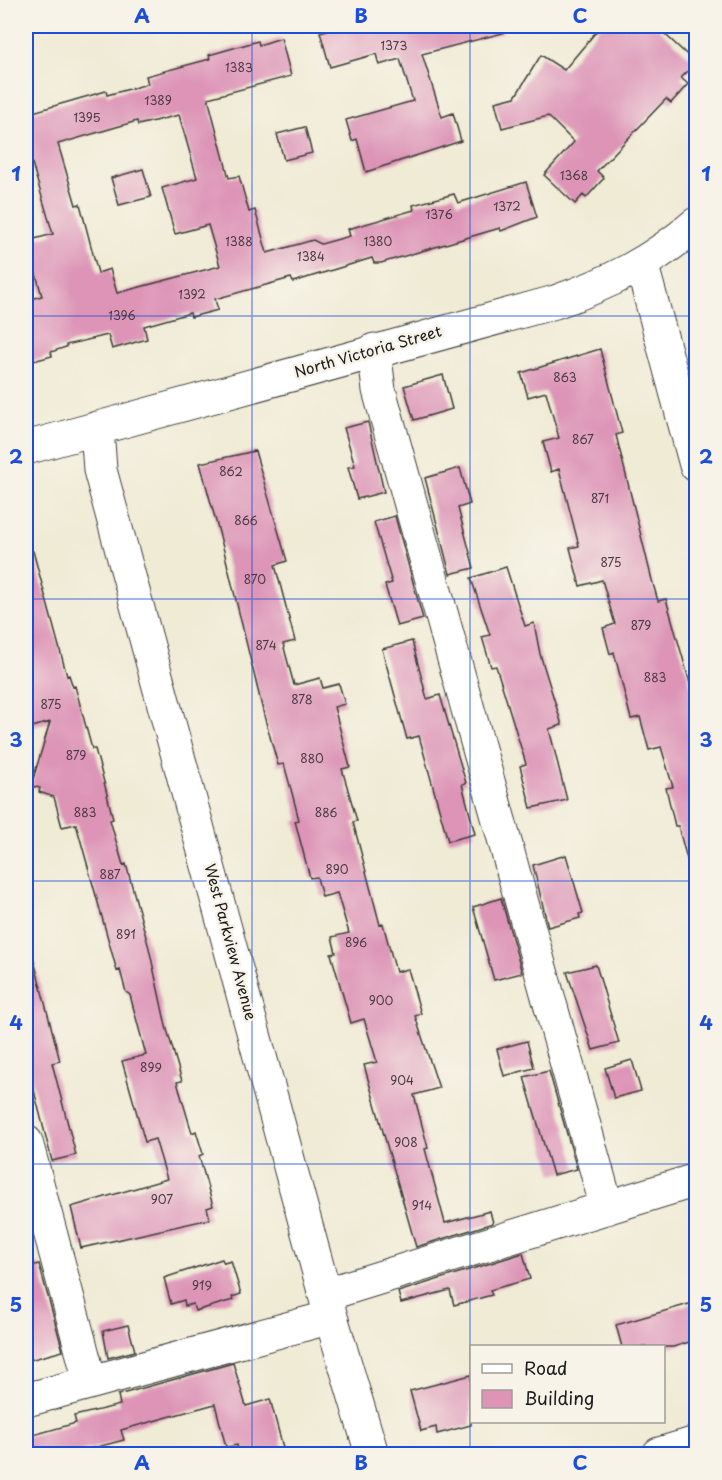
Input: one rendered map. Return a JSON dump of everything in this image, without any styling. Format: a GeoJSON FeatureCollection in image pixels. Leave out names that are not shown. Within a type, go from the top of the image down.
{"type":"FeatureCollection","features":[{"type":"Feature","properties":{"kind":"street","name":"North Victoria Street"},"geometry":{"type":"LineString","coordinates":[[26,448],[374,350],[555,302],[598,287],[642,266],[696,225]]}},
{"type":"Feature","properties":{"kind":"street"},"geometry":{"type":"LineString","coordinates":[[642,266],[696,465]]}},
{"type":"Feature","properties":{"kind":"street"},"geometry":{"type":"LineString","coordinates":[[374,350],[379,390],[607,1209]]}},
{"type":"Feature","properties":{"kind":"street","name":"West Parkview Avenue"},"geometry":{"type":"LineString","coordinates":[[97,428],[100,470],[372,1455]]}},
{"type":"Feature","properties":{"kind":"street"},"geometry":{"type":"LineString","coordinates":[[26,1142],[90,1381]]}},
{"type":"Feature","properties":{"kind":"street"},"geometry":{"type":"LineString","coordinates":[[26,1400],[329,1306],[696,1180]]}},
{"type":"Feature","properties":{"kind":"street"},"geometry":{"type":"LineString","coordinates":[[659,1455],[696,1443]]}},
{"type":"Feature","properties":{"kind":"building"},"geometry":{"type":"Polygon","coordinates":[[[342,26],[502,26],[503,33],[422,54],[442,117],[453,113],[461,141],[366,172],[357,139],[352,141],[346,120],[413,101],[400,59],[379,65],[376,54],[330,67],[320,32],[342,26]]]}},
{"type":"Feature","properties":{"kind":"building"},"geometry":{"type":"Polygon","coordinates":[[[601,26],[656,26],[696,63],[681,78],[688,84],[671,103],[666,99],[597,171],[604,178],[586,198],[583,195],[575,204],[544,175],[574,142],[548,116],[502,128],[495,102],[515,97],[541,55],[564,70],[601,26]]]}},
{"type":"Feature","properties":{"kind":"building"},"geometry":{"type":"Polygon","coordinates":[[[281,38],[291,76],[208,98],[229,178],[239,176],[249,212],[255,210],[267,253],[313,240],[321,244],[350,236],[348,229],[414,210],[413,205],[454,194],[458,203],[526,182],[537,217],[501,231],[500,228],[381,263],[374,263],[372,258],[293,282],[291,278],[215,299],[218,310],[191,317],[190,313],[144,326],[147,339],[112,349],[108,335],[66,345],[66,347],[51,352],[52,356],[26,363],[26,313],[31,312],[27,300],[42,296],[27,241],[53,234],[31,160],[26,162],[26,114],[106,91],[107,95],[148,84],[146,76],[210,59],[209,55],[258,41],[259,45],[281,38]],[[179,115],[138,125],[137,121],[58,144],[76,205],[80,204],[98,273],[110,269],[117,293],[220,266],[208,225],[175,234],[162,188],[197,178],[179,115]]]}},
{"type":"Feature","properties":{"kind":"building"},"geometry":{"type":"Polygon","coordinates":[[[305,127],[312,153],[284,160],[277,134],[305,127]]]}},
{"type":"Feature","properties":{"kind":"building"},"geometry":{"type":"Polygon","coordinates":[[[143,169],[151,197],[119,205],[111,178],[143,169]]]}},
{"type":"Feature","properties":{"kind":"building"},"geometry":{"type":"Polygon","coordinates":[[[600,349],[622,433],[616,435],[652,580],[658,601],[666,599],[696,704],[696,869],[690,870],[678,826],[675,826],[666,788],[673,787],[661,747],[649,750],[640,717],[631,719],[614,652],[610,654],[603,628],[615,624],[602,580],[580,586],[570,548],[579,546],[559,469],[551,472],[543,442],[559,438],[546,392],[528,397],[521,373],[600,349]]]}},
{"type":"Feature","properties":{"kind":"building"},"geometry":{"type":"Polygon","coordinates":[[[443,375],[452,409],[414,420],[404,386],[443,375]]]}},
{"type":"Feature","properties":{"kind":"building"},"geometry":{"type":"Polygon","coordinates":[[[368,422],[384,492],[357,499],[348,467],[355,466],[344,428],[368,422]]]}},
{"type":"Feature","properties":{"kind":"building"},"geometry":{"type":"Polygon","coordinates":[[[255,451],[287,561],[275,565],[295,641],[283,644],[294,685],[320,678],[323,688],[339,684],[345,704],[334,707],[350,767],[342,769],[357,821],[353,822],[380,925],[383,924],[396,972],[408,969],[421,1014],[415,1016],[439,1088],[414,1095],[428,1148],[425,1149],[445,1223],[490,1211],[493,1223],[416,1247],[364,1065],[377,1062],[364,1019],[351,1023],[331,954],[336,953],[332,937],[349,933],[337,893],[322,897],[317,877],[310,878],[295,821],[299,820],[292,793],[284,764],[278,765],[265,719],[200,463],[255,451]]]}},
{"type":"Feature","properties":{"kind":"building"},"geometry":{"type":"Polygon","coordinates":[[[460,468],[470,504],[458,508],[474,568],[450,574],[425,478],[460,468]]]}},
{"type":"Feature","properties":{"kind":"building"},"geometry":{"type":"Polygon","coordinates":[[[395,516],[423,619],[397,626],[385,585],[392,583],[374,522],[395,516]]]}},
{"type":"Feature","properties":{"kind":"building"},"geometry":{"type":"Polygon","coordinates":[[[33,551],[67,676],[69,675],[73,687],[75,686],[92,749],[95,749],[113,819],[110,820],[123,865],[126,864],[182,1081],[177,1082],[192,1133],[196,1131],[203,1154],[199,1156],[213,1206],[207,1208],[210,1219],[81,1248],[71,1207],[167,1179],[155,1139],[145,1142],[122,1061],[146,1055],[130,995],[126,992],[120,970],[117,971],[76,824],[62,827],[54,797],[39,792],[40,788],[31,786],[50,722],[32,727],[30,718],[26,719],[26,552],[33,551]]]}},
{"type":"Feature","properties":{"kind":"building"},"geometry":{"type":"Polygon","coordinates":[[[506,567],[525,626],[534,623],[540,654],[562,725],[549,729],[567,800],[531,808],[520,766],[526,764],[496,666],[491,667],[482,637],[490,635],[471,578],[506,567]]]}},
{"type":"Feature","properties":{"kind":"building"},"geometry":{"type":"Polygon","coordinates":[[[412,641],[427,699],[440,695],[466,783],[462,784],[475,834],[448,841],[419,736],[407,739],[382,649],[412,641]]]}},
{"type":"Feature","properties":{"kind":"building"},"geometry":{"type":"Polygon","coordinates":[[[566,855],[583,913],[579,914],[580,918],[548,927],[533,865],[566,855]]]}},
{"type":"Feature","properties":{"kind":"building"},"geometry":{"type":"Polygon","coordinates":[[[501,898],[522,973],[494,980],[473,907],[501,898]]]}},
{"type":"Feature","properties":{"kind":"building"},"geometry":{"type":"Polygon","coordinates":[[[33,957],[60,1061],[52,1063],[76,1155],[52,1161],[26,1059],[26,958],[33,957]]]}},
{"type":"Feature","properties":{"kind":"building"},"geometry":{"type":"Polygon","coordinates":[[[596,965],[619,1043],[593,1050],[567,972],[596,965]]]}},
{"type":"Feature","properties":{"kind":"building"},"geometry":{"type":"Polygon","coordinates":[[[527,1041],[534,1068],[504,1076],[497,1049],[527,1041]]]}},
{"type":"Feature","properties":{"kind":"building"},"geometry":{"type":"Polygon","coordinates":[[[632,1060],[641,1091],[614,1098],[605,1068],[632,1060]]]}},
{"type":"Feature","properties":{"kind":"building"},"geometry":{"type":"Polygon","coordinates":[[[549,1071],[577,1169],[553,1175],[524,1077],[549,1071]]]}},
{"type":"Feature","properties":{"kind":"building"},"geometry":{"type":"Polygon","coordinates":[[[523,1253],[530,1279],[490,1290],[492,1295],[454,1305],[450,1290],[401,1303],[398,1292],[523,1253]]]}},
{"type":"Feature","properties":{"kind":"building"},"geometry":{"type":"Polygon","coordinates":[[[222,1259],[224,1263],[231,1261],[241,1294],[232,1297],[233,1300],[195,1311],[193,1304],[185,1306],[184,1300],[171,1304],[164,1278],[222,1259]]]}},
{"type":"Feature","properties":{"kind":"building"},"geometry":{"type":"Polygon","coordinates":[[[39,1264],[63,1351],[26,1361],[26,1267],[39,1264]]]}},
{"type":"Feature","properties":{"kind":"building"},"geometry":{"type":"Polygon","coordinates":[[[696,1302],[696,1340],[673,1347],[621,1345],[616,1325],[696,1302]]]}},
{"type":"Feature","properties":{"kind":"building"},"geometry":{"type":"Polygon","coordinates":[[[128,1325],[135,1351],[108,1358],[103,1331],[128,1325]]]}},
{"type":"Feature","properties":{"kind":"building"},"geometry":{"type":"Polygon","coordinates":[[[233,1363],[246,1406],[270,1399],[285,1455],[239,1455],[237,1445],[226,1447],[215,1404],[121,1430],[124,1440],[67,1455],[26,1455],[26,1437],[76,1423],[74,1416],[120,1405],[118,1395],[233,1363]]]}},
{"type":"Feature","properties":{"kind":"building"},"geometry":{"type":"Polygon","coordinates":[[[470,1375],[471,1425],[437,1434],[436,1427],[421,1431],[410,1391],[470,1375]]]}}]}
